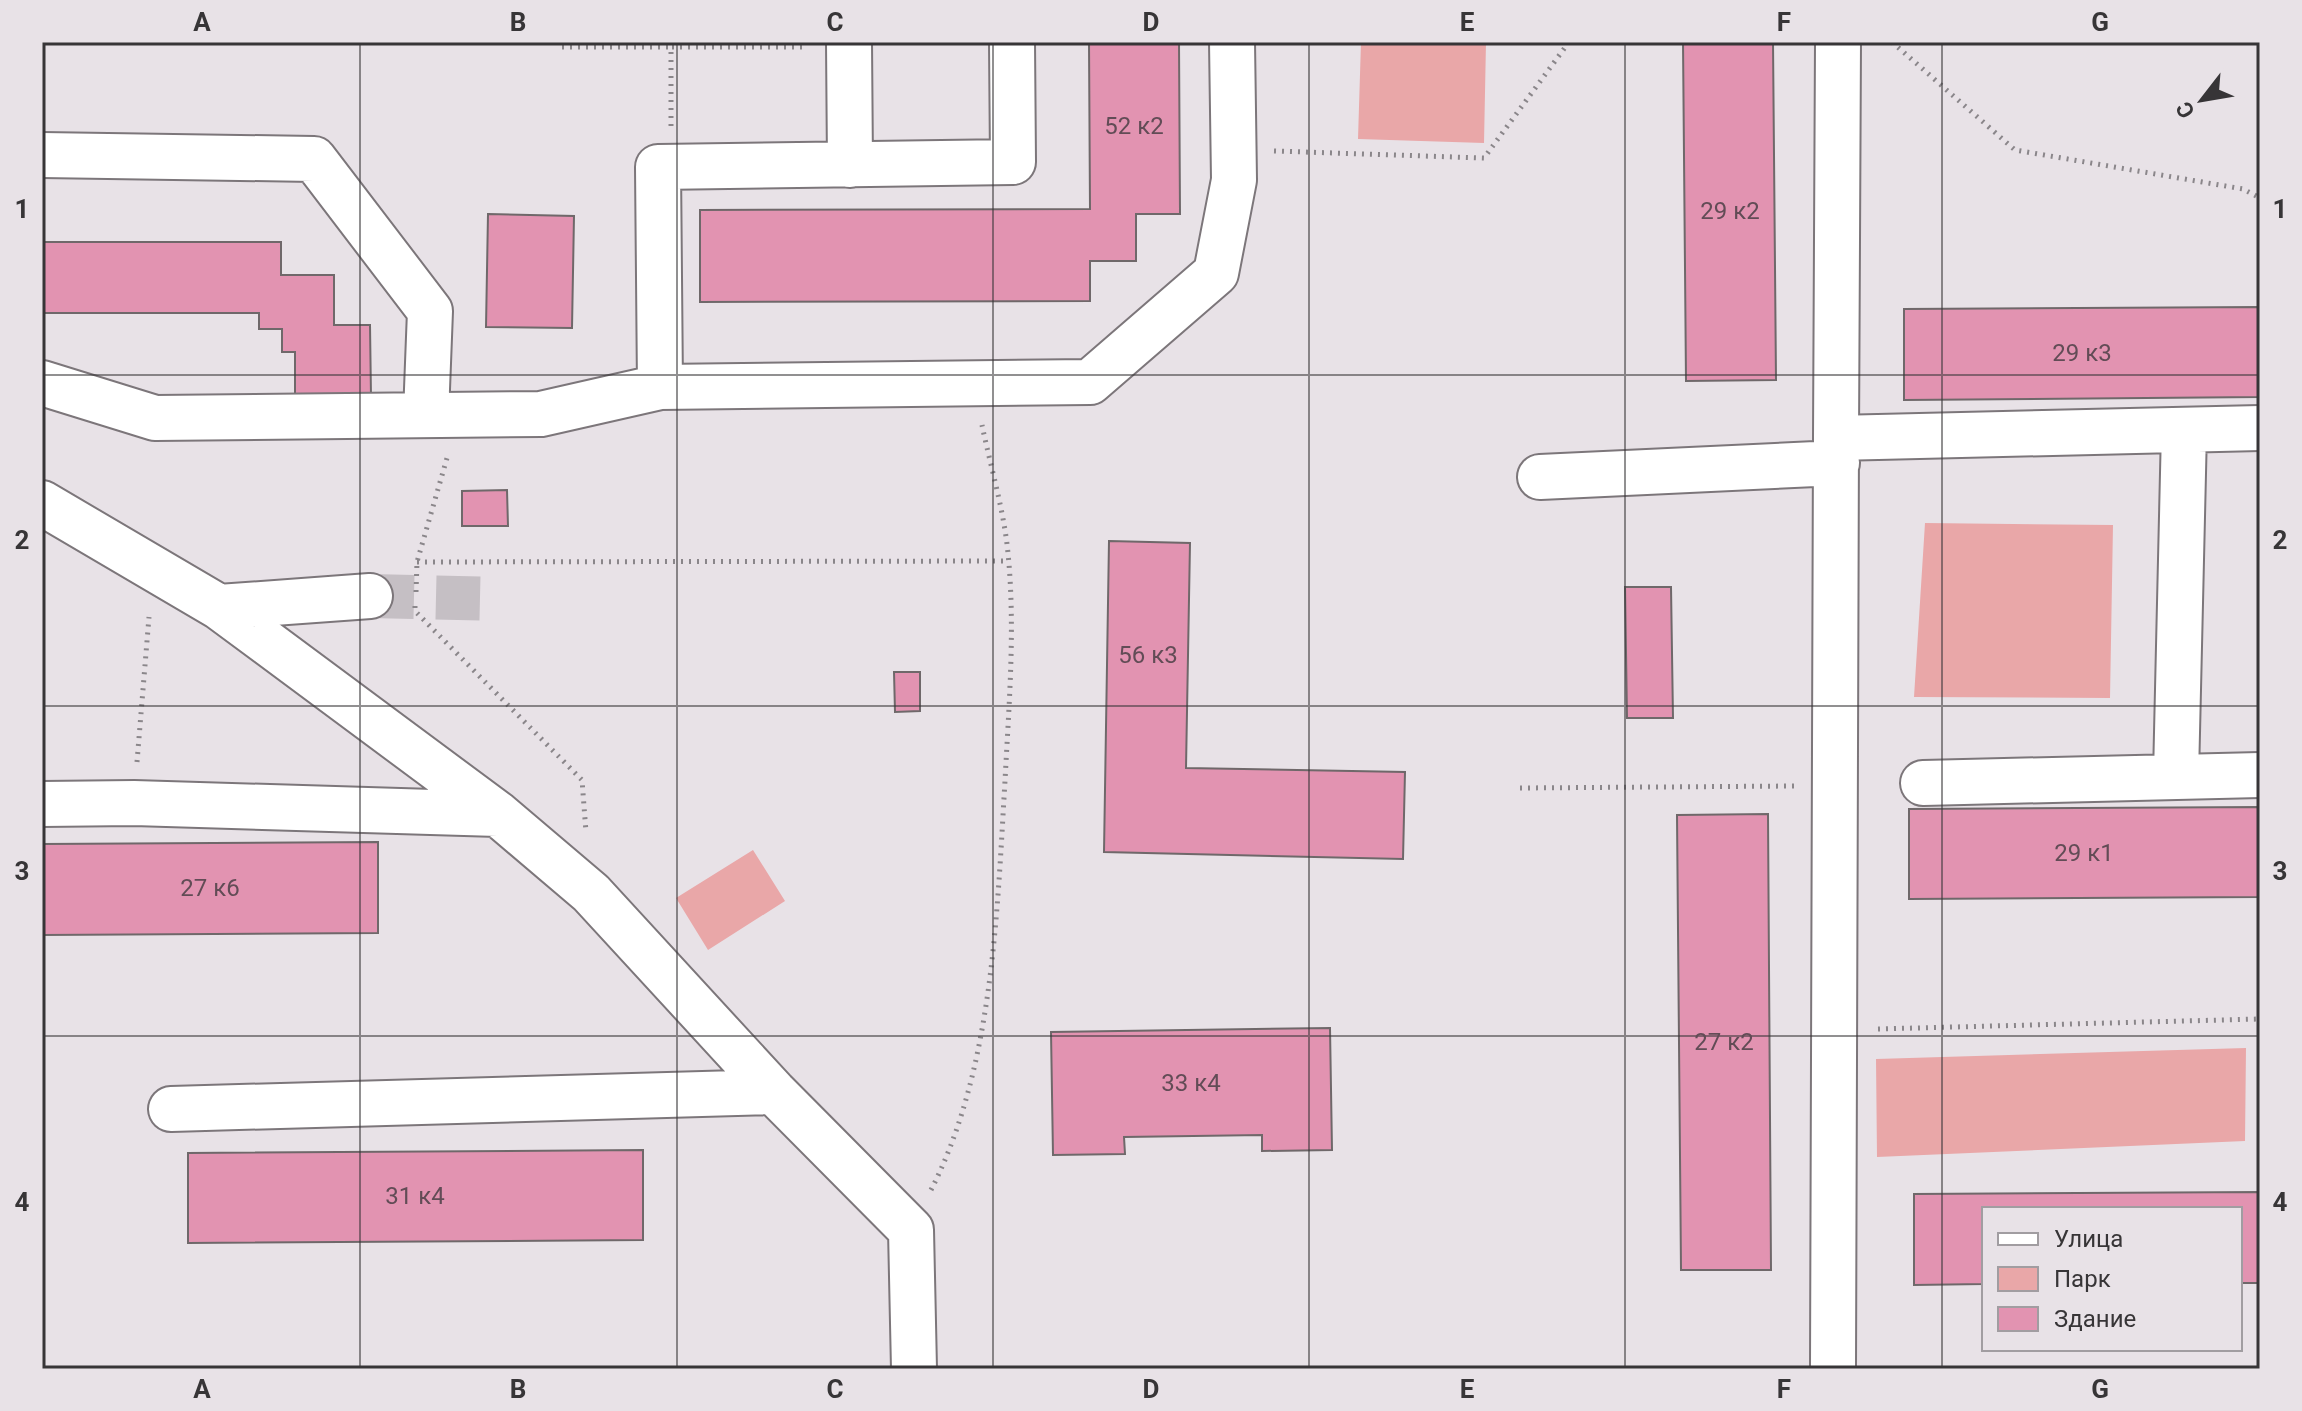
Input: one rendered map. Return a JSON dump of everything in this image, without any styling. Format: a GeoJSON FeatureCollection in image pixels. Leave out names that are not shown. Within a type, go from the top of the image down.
{"type":"FeatureCollection","features":[{"type":"Feature","properties":{"kind":"lane"},"geometry":{"type":"LineString","coordinates":[[660,387],[658,167],[1013,162],[1012,42]]}},
{"type":"Feature","properties":{"kind":"lane"},"geometry":{"type":"LineString","coordinates":[[42,383],[155,418],[541,414],[660,387],[1090,382],[1216,273],[1234,180],[1232,42]]}},
{"type":"Feature","properties":{"kind":"lane"},"geometry":{"type":"LineString","coordinates":[[1799,1369],[1832,1354],[1838,42]]}},
{"type":"Feature","properties":{"kind":"lane"},"geometry":{"type":"LineString","coordinates":[[849,44],[850,165]]}},
{"type":"Feature","properties":{"kind":"lane"},"geometry":{"type":"LineString","coordinates":[[42,155],[314,159],[430,311],[443,415]]}},
{"type":"Feature","properties":{"kind":"lane"},"geometry":{"type":"LineString","coordinates":[[1540,477],[1836,451],[2260,428]]}},
{"type":"Feature","properties":{"kind":"lane"},"geometry":{"type":"LineString","coordinates":[[2176,776],[2184,430]]}},
{"type":"Feature","properties":{"kind":"lane"},"geometry":{"type":"LineString","coordinates":[[42,503],[219,607],[498,814],[591,893],[774,1092],[911,1230],[914,1369]]}},
{"type":"Feature","properties":{"kind":"lane"},"geometry":{"type":"LineString","coordinates":[[219,607],[370,596]]}},
{"type":"Feature","properties":{"kind":"lane"},"geometry":{"type":"LineString","coordinates":[[1923,783],[2260,775]]}},
{"type":"Feature","properties":{"kind":"lane"},"geometry":{"type":"LineString","coordinates":[[42,804],[134,803],[498,814]]}},
{"type":"Feature","properties":{"kind":"lane"},"geometry":{"type":"LineString","coordinates":[[171,1109],[774,1092]]}},
{"type":"Feature","properties":{"kind":"path"},"geometry":{"type":"LineString","coordinates":[[1233,150],[1484,158],[1569,42]]}},
{"type":"Feature","properties":{"kind":"path"},"geometry":{"type":"LineString","coordinates":[[1892,42],[2015,150],[2243,189],[2260,198]]}},
{"type":"Feature","properties":{"kind":"path"},"geometry":{"type":"LineString","coordinates":[[562,47],[849,44]]}},
{"type":"Feature","properties":{"kind":"path"},"geometry":{"type":"LineString","coordinates":[[671,47],[671,133]]}},
{"type":"Feature","properties":{"kind":"path"},"geometry":{"type":"LineString","coordinates":[[911,1230],[955,1144],[985,1004],[998,888],[1009,715],[1008,561],[974,384]]}},
{"type":"Feature","properties":{"kind":"path"},"geometry":{"type":"LineString","coordinates":[[443,415],[417,562],[415,611],[582,780],[591,893]]}},
{"type":"Feature","properties":{"kind":"path"},"geometry":{"type":"LineString","coordinates":[[417,562],[1008,561]]}},
{"type":"Feature","properties":{"kind":"path"},"geometry":{"type":"LineString","coordinates":[[134,803],[153,568]]}},
{"type":"Feature","properties":{"kind":"path"},"geometry":{"type":"LineString","coordinates":[[1520,788],[1835,786]]}},
{"type":"Feature","properties":{"kind":"path"},"geometry":{"type":"LineString","coordinates":[[1833,1031],[2260,1019]]}},
{"type":"Feature","properties":{"kind":"green space"},"geometry":{"type":"Polygon","coordinates":[[[1361,42],[1486,42],[1484,143],[1358,139],[1361,42]]]}},
{"type":"Feature","properties":{"kind":"green space"},"geometry":{"type":"Polygon","coordinates":[[[1925,523],[2113,525],[2110,698],[1914,697],[1925,523]]]}},
{"type":"Feature","properties":{"kind":"green space"},"geometry":{"type":"Polygon","coordinates":[[[753,850],[785,901],[708,950],[676,898],[753,850]]]}},
{"type":"Feature","properties":{"kind":"green space"},"geometry":{"type":"Polygon","coordinates":[[[2246,1048],[2245,1141],[1877,1157],[1876,1059],[2246,1048]]]}},
{"type":"Feature","properties":{"kind":"building"},"geometry":{"type":"Polygon","coordinates":[[[1089,42],[1179,42],[1180,214],[1136,214],[1136,261],[1090,261],[1090,301],[700,302],[700,210],[1090,209],[1089,42]]]}},
{"type":"Feature","properties":{"kind":"building"},"geometry":{"type":"Polygon","coordinates":[[[1683,42],[1773,42],[1776,380],[1686,381],[1683,42]]]}},
{"type":"Feature","properties":{"kind":"building"},"geometry":{"type":"Polygon","coordinates":[[[488,214],[574,216],[572,328],[486,327],[488,214]]]}},
{"type":"Feature","properties":{"kind":"building"},"geometry":{"type":"Polygon","coordinates":[[[42,242],[281,242],[281,275],[334,275],[334,325],[370,325],[371,397],[295,397],[295,352],[282,352],[282,329],[259,329],[259,313],[42,313],[42,242]]]}},
{"type":"Feature","properties":{"kind":"building"},"geometry":{"type":"Polygon","coordinates":[[[2260,307],[2260,397],[1904,400],[1904,309],[2260,307]]]}},
{"type":"Feature","properties":{"kind":"building"},"geometry":{"type":"Polygon","coordinates":[[[507,490],[508,526],[462,526],[462,491],[507,490]]]}},
{"type":"Feature","properties":{"kind":"building"},"geometry":{"type":"Polygon","coordinates":[[[1109,541],[1190,543],[1186,768],[1405,772],[1403,859],[1104,852],[1109,541]]]}},
{"type":"Feature","properties":{"kind":"building"},"geometry":{"type":"Polygon","coordinates":[[[1625,587],[1671,587],[1673,718],[1627,718],[1625,587]]]}},
{"type":"Feature","properties":{"kind":"building"},"geometry":{"type":"Polygon","coordinates":[[[894,672],[920,672],[920,711],[895,712],[894,672]]]}},
{"type":"Feature","properties":{"kind":"building"},"geometry":{"type":"Polygon","coordinates":[[[2260,807],[2260,897],[1909,899],[1909,809],[2260,807]]]}},
{"type":"Feature","properties":{"kind":"building"},"geometry":{"type":"Polygon","coordinates":[[[1768,814],[1771,1270],[1681,1270],[1677,815],[1768,814]]]}},
{"type":"Feature","properties":{"kind":"building"},"geometry":{"type":"Polygon","coordinates":[[[378,842],[378,933],[42,935],[42,844],[378,842]]]}},
{"type":"Feature","properties":{"kind":"building"},"geometry":{"type":"Polygon","coordinates":[[[1330,1028],[1332,1150],[1262,1151],[1262,1135],[1124,1137],[1125,1154],[1053,1155],[1051,1032],[1330,1028]]]}},
{"type":"Feature","properties":{"kind":"building"},"geometry":{"type":"Polygon","coordinates":[[[643,1150],[643,1240],[188,1243],[188,1153],[643,1150]]]}},
{"type":"Feature","properties":{"kind":"building"},"geometry":{"type":"Polygon","coordinates":[[[2260,1192],[2260,1283],[2242,1283],[2242,1207],[1982,1207],[1982,1284],[1914,1285],[1914,1194],[2260,1192]]]}},
{"type":"Feature","properties":{"kind":"tunnel"},"geometry":{"type":"LineString","coordinates":[[370,596],[500,599]]}}]}
